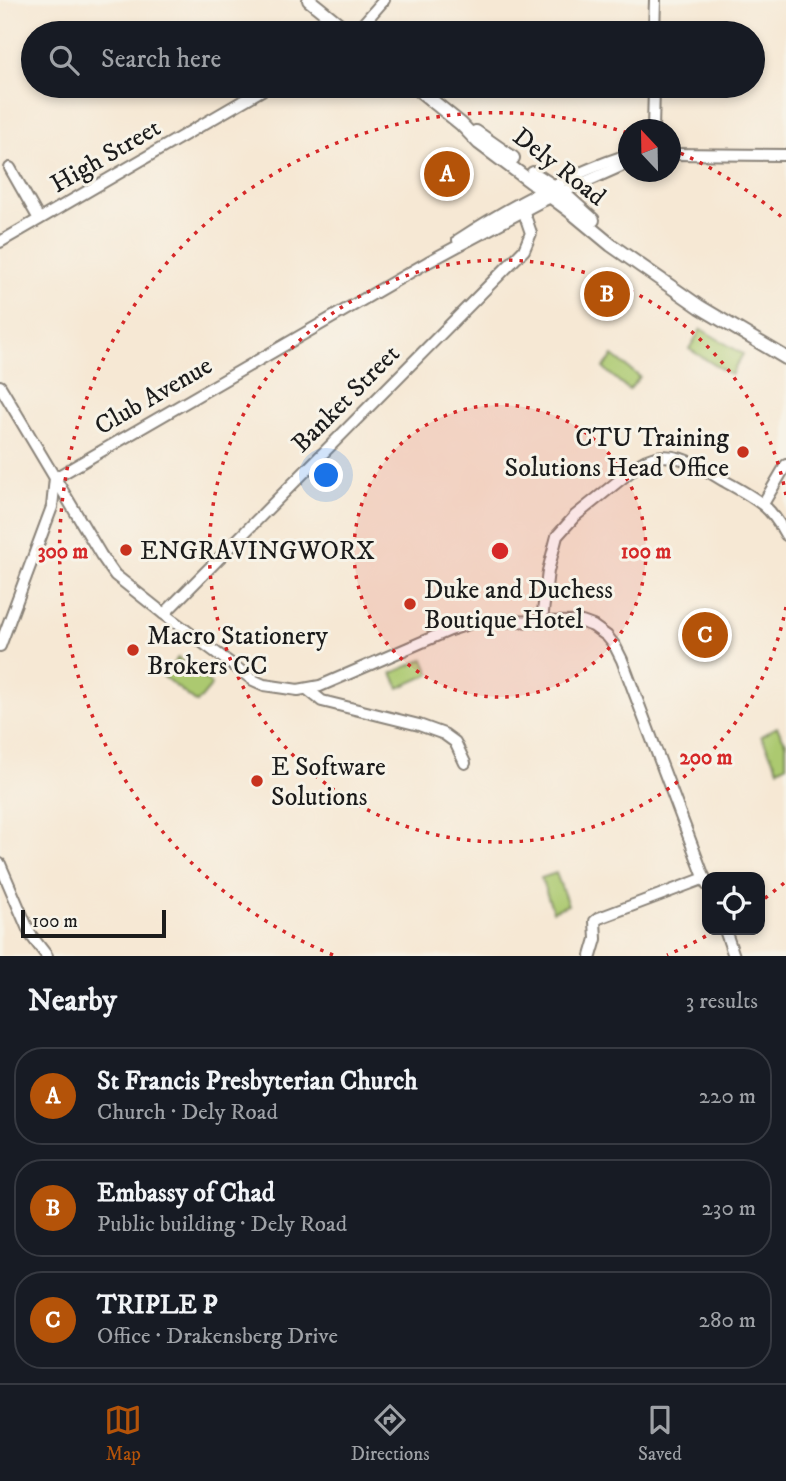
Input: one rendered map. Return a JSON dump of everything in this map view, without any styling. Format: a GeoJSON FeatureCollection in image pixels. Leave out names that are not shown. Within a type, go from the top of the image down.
{"type":"FeatureCollection","features":[{"type":"Feature","properties":{"kind":"street"},"geometry":{"type":"LineString","coordinates":[[309,0],[335,21]]}},
{"type":"Feature","properties":{"kind":"street"},"geometry":{"type":"LineString","coordinates":[[366,21],[384,0]]}},
{"type":"Feature","properties":{"kind":"street"},"geometry":{"type":"LineString","coordinates":[[654,21],[655,0]]}},
{"type":"Feature","properties":{"kind":"street","name":"High Street"},"geometry":{"type":"LineString","coordinates":[[0,242],[249,98]]}},
{"type":"Feature","properties":{"kind":"street","name":"Dely Road"},"geometry":{"type":"LineString","coordinates":[[429,98],[461,124],[479,143],[553,192],[612,238],[625,253],[700,307],[786,358]]}},
{"type":"Feature","properties":{"kind":"street"},"geometry":{"type":"LineString","coordinates":[[653,119],[654,98]]}},
{"type":"Feature","properties":{"kind":"street"},"geometry":{"type":"LineString","coordinates":[[681,154],[786,155]]}},
{"type":"Feature","properties":{"kind":"street","name":"Club Avenue"},"geometry":{"type":"LineString","coordinates":[[55,478],[428,262],[481,224],[523,207],[618,160]]}},
{"type":"Feature","properties":{"kind":"street","name":"Club Avenue"},"geometry":{"type":"LineString","coordinates":[[553,192],[618,167]]}},
{"type":"Feature","properties":{"kind":"street"},"geometry":{"type":"LineString","coordinates":[[10,168],[39,219]]}},
{"type":"Feature","properties":{"kind":"street","name":"Banket Street"},"geometry":{"type":"LineString","coordinates":[[164,614],[524,250],[531,233],[523,207]]}},
{"type":"Feature","properties":{"kind":"street"},"geometry":{"type":"LineString","coordinates":[[0,386],[108,566],[164,614],[253,680],[278,688],[307,689],[337,680],[464,624],[477,621],[582,622],[600,631],[615,646],[703,872]]}},
{"type":"Feature","properties":{"kind":"street"},"geometry":{"type":"LineString","coordinates":[[542,621],[548,571],[557,537],[575,516],[647,459],[663,456],[685,459],[763,504],[786,535]]}},
{"type":"Feature","properties":{"kind":"street"},"geometry":{"type":"LineString","coordinates":[[763,504],[786,465]]}},
{"type":"Feature","properties":{"kind":"street"},"geometry":{"type":"LineString","coordinates":[[0,646],[52,507],[55,478]]}},
{"type":"Feature","properties":{"kind":"street"},"geometry":{"type":"LineString","coordinates":[[52,507],[78,516]]}},
{"type":"Feature","properties":{"kind":"street"},"geometry":{"type":"LineString","coordinates":[[307,689],[321,701],[419,725],[444,734],[455,741],[466,763]]}},
{"type":"Feature","properties":{"kind":"street"},"geometry":{"type":"LineString","coordinates":[[0,864],[30,934],[47,956]]}},
{"type":"Feature","properties":{"kind":"street"},"geometry":{"type":"LineString","coordinates":[[592,956],[596,939],[595,921],[599,918],[702,882]]}},
{"type":"Feature","properties":{"kind":"street"},"geometry":{"type":"LineString","coordinates":[[726,935],[734,956]]}},
{"type":"Feature","properties":{"kind":"green space"},"geometry":{"type":"Polygon","coordinates":[[[701,329],[743,354],[731,375],[689,349],[701,329]]]}},
{"type":"Feature","properties":{"kind":"green space"},"geometry":{"type":"Polygon","coordinates":[[[613,356],[640,377],[629,390],[603,368],[613,356]]]}},
{"type":"Feature","properties":{"kind":"green space"},"geometry":{"type":"Polygon","coordinates":[[[178,658],[212,685],[197,703],[163,676],[178,658]]]}},
{"type":"Feature","properties":{"kind":"green space"},"geometry":{"type":"Polygon","coordinates":[[[424,659],[430,674],[399,688],[392,673],[424,659]]]}},
{"type":"Feature","properties":{"kind":"green space"},"geometry":{"type":"Polygon","coordinates":[[[777,727],[786,743],[786,765],[778,769],[761,736],[777,727]]]}},
{"type":"Feature","properties":{"kind":"green space"},"geometry":{"type":"Polygon","coordinates":[[[556,873],[568,905],[553,911],[541,878],[556,873]]]}},
{"type":"Feature","properties":{"kind":"place","name":"St Francis Presbyterian Church"},"geometry":{"type":"Point","coordinates":[447,174]}},
{"type":"Feature","properties":{"kind":"place","name":"Embassy of Chad"},"geometry":{"type":"Point","coordinates":[607,294]}},
{"type":"Feature","properties":{"kind":"place","name":"CTU Training Solutions Head Office"},"geometry":{"type":"Point","coordinates":[743,452]}},
{"type":"Feature","properties":{"kind":"place","name":"ENGRAVINGWORX"},"geometry":{"type":"Point","coordinates":[126,550]}},
{"type":"Feature","properties":{"kind":"place","name":"Duke and Duchess Boutique Hotel"},"geometry":{"type":"Point","coordinates":[410,604]}},
{"type":"Feature","properties":{"kind":"place","name":"TRIPLE P"},"geometry":{"type":"Point","coordinates":[705,635]}},
{"type":"Feature","properties":{"kind":"place","name":"Macro Stationery Brokers CC"},"geometry":{"type":"Point","coordinates":[133,650]}},
{"type":"Feature","properties":{"kind":"place","name":"E Software Solutions"},"geometry":{"type":"Point","coordinates":[257,781]}}]}
